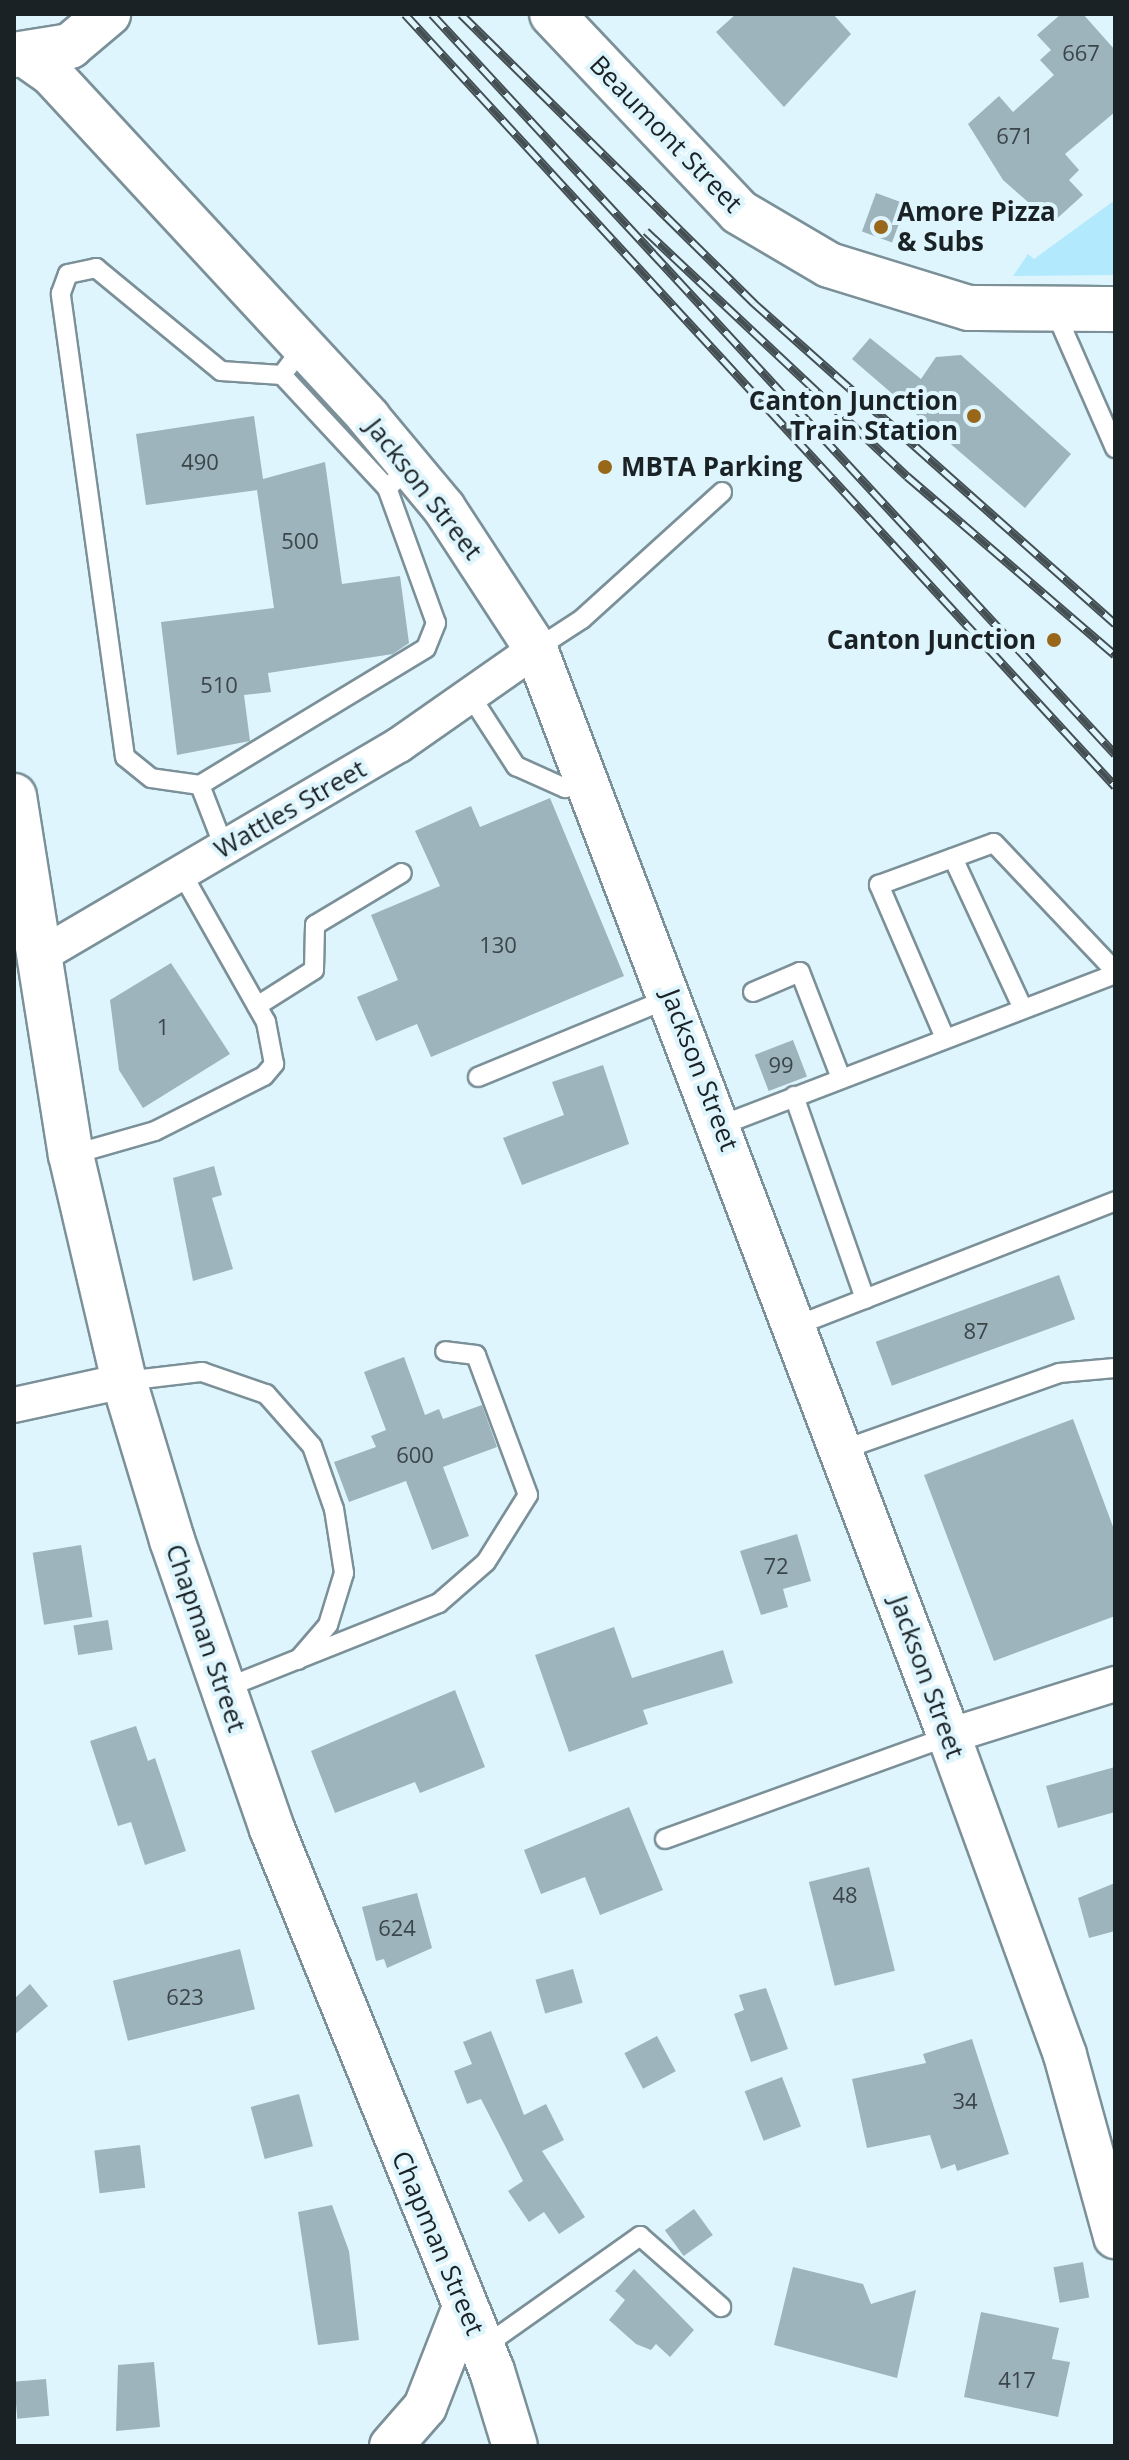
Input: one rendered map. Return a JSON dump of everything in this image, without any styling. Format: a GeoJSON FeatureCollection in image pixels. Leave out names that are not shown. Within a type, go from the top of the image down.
{"type":"FeatureCollection","features":[{"type":"Feature","properties":{"kind":"main road"},"geometry":{"type":"LineString","coordinates":[[19,55],[70,46],[108,14]]}},
{"type":"Feature","properties":{"kind":"main road","name":"Beaumont Street"},"geometry":{"type":"LineString","coordinates":[[552,14],[739,212],[829,265],[969,308],[1115,309]]}},
{"type":"Feature","properties":{"kind":"main road","name":"Chapman Street"},"geometry":{"type":"LineString","coordinates":[[14,796],[36,958],[71,1155],[124,1381],[223,1689],[482,2348],[515,2446]]}},
{"type":"Feature","properties":{"kind":"street","name":"Jackson Street"},"geometry":{"type":"LineString","coordinates":[[19,55],[51,74],[292,362],[399,478],[536,649],[722,1125],[949,1736],[1074,2082],[1115,2237]]}},
{"type":"Feature","properties":{"kind":"street","name":"Wattles Street"},"geometry":{"type":"LineString","coordinates":[[36,958],[224,847],[470,695],[536,649]]}},
{"type":"Feature","properties":{"kind":"street"},"geometry":{"type":"LineString","coordinates":[[14,1405],[124,1381]]}},
{"type":"Feature","properties":{"kind":"street"},"geometry":{"type":"LineString","coordinates":[[949,1736],[1115,1684]]}},
{"type":"Feature","properties":{"kind":"street"},"geometry":{"type":"LineString","coordinates":[[391,2446],[425,2407],[464,2307]]}},
{"type":"Feature","properties":{"kind":"lane"},"geometry":{"type":"LineString","coordinates":[[292,362],[221,371],[111,276],[81,266],[68,274],[63,316],[125,757],[151,778],[200,785],[426,648],[436,623],[399,478]]}},
{"type":"Feature","properties":{"kind":"lane"},"geometry":{"type":"LineString","coordinates":[[1054,309],[1115,448]]}},
{"type":"Feature","properties":{"kind":"lane"},"geometry":{"type":"LineString","coordinates":[[536,649],[582,619],[722,492]]}},
{"type":"Feature","properties":{"kind":"lane"},"geometry":{"type":"LineString","coordinates":[[470,695],[516,766],[565,788],[590,782]]}},
{"type":"Feature","properties":{"kind":"lane"},"geometry":{"type":"LineString","coordinates":[[200,785],[224,847]]}},
{"type":"Feature","properties":{"kind":"lane"},"geometry":{"type":"LineString","coordinates":[[722,1125],[1115,972],[994,843],[879,885],[945,1038]]}},
{"type":"Feature","properties":{"kind":"lane"},"geometry":{"type":"LineString","coordinates":[[953,858],[1023,1009]]}},
{"type":"Feature","properties":{"kind":"lane"},"geometry":{"type":"LineString","coordinates":[[71,1155],[155,1131],[264,1076],[274,1064],[257,1006],[181,872]]}},
{"type":"Feature","properties":{"kind":"lane"},"geometry":{"type":"LineString","coordinates":[[257,1006],[314,970],[315,925],[402,873]]}},
{"type":"Feature","properties":{"kind":"lane"},"geometry":{"type":"LineString","coordinates":[[753,992],[800,972],[841,1078]]}},
{"type":"Feature","properties":{"kind":"lane"},"geometry":{"type":"LineString","coordinates":[[478,1077],[673,997]]}},
{"type":"Feature","properties":{"kind":"lane"},"geometry":{"type":"LineString","coordinates":[[794,1096],[865,1299]]}},
{"type":"Feature","properties":{"kind":"lane"},"geometry":{"type":"LineString","coordinates":[[795,1326],[1115,1201]]}},
{"type":"Feature","properties":{"kind":"lane"},"geometry":{"type":"LineString","coordinates":[[223,1689],[439,1603],[486,1562],[528,1495],[476,1355],[445,1351]]}},
{"type":"Feature","properties":{"kind":"lane"},"geometry":{"type":"LineString","coordinates":[[842,1450],[1059,1373],[1115,1368]]}},
{"type":"Feature","properties":{"kind":"lane"},"geometry":{"type":"LineString","coordinates":[[124,1381],[202,1372],[266,1394],[312,1446],[334,1509],[344,1573],[328,1625],[296,1662]]}},
{"type":"Feature","properties":{"kind":"lane"},"geometry":{"type":"LineString","coordinates":[[665,1839],[949,1736]]}},
{"type":"Feature","properties":{"kind":"lane"},"geometry":{"type":"LineString","coordinates":[[482,2348],[640,2236],[721,2307]]}},
{"type":"Feature","properties":{"kind":"shaded area"},"geometry":{"type":"Polygon","coordinates":[[[1115,200],[1115,275],[1013,276],[1028,254],[1034,259],[1115,200]]]}},
{"type":"Feature","properties":{"kind":"building"},"geometry":{"type":"Polygon","coordinates":[[[736,14],[833,14],[851,34],[784,107],[716,32],[736,14]]]}},
{"type":"Feature","properties":{"kind":"building"},"geometry":{"type":"Polygon","coordinates":[[[1061,14],[1083,14],[1115,50],[1115,112],[1065,154],[1079,170],[1069,180],[1083,195],[1052,223],[1003,180],[968,124],[999,96],[1013,112],[1054,75],[1040,60],[1051,50],[1037,35],[1061,14]]]}},
{"type":"Feature","properties":{"kind":"building"},"geometry":{"type":"Polygon","coordinates":[[[876,193],[906,204],[892,242],[862,232],[876,193]]]}},
{"type":"Feature","properties":{"kind":"building","name":"Canton Junction Train Station"},"geometry":{"type":"Polygon","coordinates":[[[870,338],[921,379],[936,357],[961,355],[1071,454],[1025,508],[852,359],[870,338]]]}},
{"type":"Feature","properties":{"kind":"building"},"geometry":{"type":"Polygon","coordinates":[[[254,416],[263,479],[325,462],[342,584],[400,576],[409,643],[393,654],[268,673],[271,692],[244,695],[250,741],[177,755],[161,622],[274,608],[257,490],[146,505],[136,434],[254,416]]]}},
{"type":"Feature","properties":{"kind":"building"},"geometry":{"type":"Polygon","coordinates":[[[550,798],[624,976],[431,1057],[417,1024],[376,1041],[357,997],[398,980],[371,915],[440,886],[415,831],[471,806],[480,827],[550,798]]]}},
{"type":"Feature","properties":{"kind":"building"},"geometry":{"type":"Polygon","coordinates":[[[171,963],[230,1054],[143,1108],[119,1070],[110,1000],[171,963]]]}},
{"type":"Feature","properties":{"kind":"building"},"geometry":{"type":"Polygon","coordinates":[[[793,1040],[807,1076],[769,1091],[755,1055],[793,1040]]]}},
{"type":"Feature","properties":{"kind":"building"},"geometry":{"type":"Polygon","coordinates":[[[603,1065],[629,1144],[522,1185],[503,1138],[564,1115],[552,1082],[603,1065]]]}},
{"type":"Feature","properties":{"kind":"building"},"geometry":{"type":"Polygon","coordinates":[[[214,1166],[222,1195],[212,1198],[233,1269],[193,1281],[173,1178],[214,1166]]]}},
{"type":"Feature","properties":{"kind":"building"},"geometry":{"type":"Polygon","coordinates":[[[1059,1275],[1075,1319],[892,1386],[876,1342],[1059,1275]]]}},
{"type":"Feature","properties":{"kind":"building"},"geometry":{"type":"Polygon","coordinates":[[[404,1357],[425,1415],[439,1409],[443,1419],[482,1405],[497,1447],[443,1467],[469,1536],[432,1550],[406,1481],[349,1502],[334,1462],[376,1447],[371,1436],[386,1430],[364,1372],[404,1357]]]}},
{"type":"Feature","properties":{"kind":"building"},"geometry":{"type":"Polygon","coordinates":[[[1073,1419],[1115,1532],[1115,1616],[994,1661],[924,1475],[1073,1419]]]}},
{"type":"Feature","properties":{"kind":"building"},"geometry":{"type":"Polygon","coordinates":[[[797,1534],[811,1581],[783,1589],[788,1607],[761,1615],[740,1551],[797,1534]]]}},
{"type":"Feature","properties":{"kind":"building"},"geometry":{"type":"Polygon","coordinates":[[[81,1545],[92,1617],[44,1625],[33,1553],[81,1545]]]}},
{"type":"Feature","properties":{"kind":"building"},"geometry":{"type":"Polygon","coordinates":[[[108,1620],[113,1650],[78,1655],[73,1625],[108,1620]]]}},
{"type":"Feature","properties":{"kind":"building"},"geometry":{"type":"Polygon","coordinates":[[[614,1627],[632,1678],[723,1650],[733,1683],[643,1710],[648,1724],[569,1752],[535,1655],[614,1627]]]}},
{"type":"Feature","properties":{"kind":"building"},"geometry":{"type":"Polygon","coordinates":[[[455,1690],[485,1767],[420,1793],[415,1782],[335,1813],[311,1751],[455,1690]]]}},
{"type":"Feature","properties":{"kind":"building"},"geometry":{"type":"Polygon","coordinates":[[[136,1726],[148,1761],[155,1758],[186,1851],[145,1865],[131,1822],[118,1826],[90,1741],[136,1726]]]}},
{"type":"Feature","properties":{"kind":"building"},"geometry":{"type":"Polygon","coordinates":[[[1115,1767],[1115,1812],[1058,1828],[1046,1786],[1115,1767]]]}},
{"type":"Feature","properties":{"kind":"building"},"geometry":{"type":"Polygon","coordinates":[[[629,1807],[663,1890],[600,1915],[585,1877],[541,1894],[524,1850],[629,1807]]]}},
{"type":"Feature","properties":{"kind":"building"},"geometry":{"type":"Polygon","coordinates":[[[869,1867],[895,1971],[835,1986],[809,1882],[869,1867]]]}},
{"type":"Feature","properties":{"kind":"building"},"geometry":{"type":"Polygon","coordinates":[[[1115,1883],[1115,1931],[1089,1938],[1078,1898],[1115,1883]]]}},
{"type":"Feature","properties":{"kind":"building"},"geometry":{"type":"Polygon","coordinates":[[[417,1893],[432,1948],[387,1968],[384,1959],[376,1961],[362,1907],[417,1893]]]}},
{"type":"Feature","properties":{"kind":"building"},"geometry":{"type":"Polygon","coordinates":[[[240,1949],[255,2009],[128,2041],[113,1981],[240,1949]]]}},
{"type":"Feature","properties":{"kind":"building"},"geometry":{"type":"Polygon","coordinates":[[[573,1969],[583,2003],[545,2013],[536,1980],[573,1969]]]}},
{"type":"Feature","properties":{"kind":"building"},"geometry":{"type":"Polygon","coordinates":[[[30,1984],[48,2006],[14,2035],[14,1999],[30,1984]]]}},
{"type":"Feature","properties":{"kind":"building"},"geometry":{"type":"Polygon","coordinates":[[[766,1988],[788,2049],[751,2062],[734,2014],[744,2010],[739,1995],[766,1988]]]}},
{"type":"Feature","properties":{"kind":"building"},"geometry":{"type":"Polygon","coordinates":[[[491,2031],[524,2115],[546,2104],[564,2140],[542,2151],[585,2217],[559,2234],[544,2212],[529,2222],[508,2191],[523,2181],[481,2099],[467,2104],[454,2071],[472,2064],[463,2042],[491,2031]]]}},
{"type":"Feature","properties":{"kind":"building"},"geometry":{"type":"Polygon","coordinates":[[[657,2036],[676,2071],[643,2089],[624,2053],[657,2036]]]}},
{"type":"Feature","properties":{"kind":"building"},"geometry":{"type":"Polygon","coordinates":[[[972,2039],[1009,2154],[957,2171],[955,2164],[941,2169],[930,2135],[867,2148],[852,2079],[926,2063],[923,2054],[972,2039]]]}},
{"type":"Feature","properties":{"kind":"building"},"geometry":{"type":"Polygon","coordinates":[[[782,2077],[801,2126],[764,2141],[745,2091],[782,2077]]]}},
{"type":"Feature","properties":{"kind":"building"},"geometry":{"type":"Polygon","coordinates":[[[299,2094],[313,2146],[265,2159],[251,2107],[299,2094]]]}},
{"type":"Feature","properties":{"kind":"building"},"geometry":{"type":"Polygon","coordinates":[[[140,2145],[145,2188],[100,2193],[94,2151],[140,2145]]]}},
{"type":"Feature","properties":{"kind":"building"},"geometry":{"type":"Polygon","coordinates":[[[332,2205],[349,2251],[359,2340],[318,2345],[298,2212],[332,2205]]]}},
{"type":"Feature","properties":{"kind":"building"},"geometry":{"type":"Polygon","coordinates":[[[694,2209],[713,2235],[684,2256],[665,2230],[694,2209]]]}},
{"type":"Feature","properties":{"kind":"building"},"geometry":{"type":"Polygon","coordinates":[[[1083,2262],[1089,2297],[1060,2303],[1053,2267],[1083,2262]]]}},
{"type":"Feature","properties":{"kind":"building"},"geometry":{"type":"Polygon","coordinates":[[[793,2267],[863,2284],[871,2304],[916,2290],[897,2378],[774,2345],[793,2267]]]}},
{"type":"Feature","properties":{"kind":"building"},"geometry":{"type":"Polygon","coordinates":[[[634,2269],[694,2330],[670,2357],[656,2344],[651,2350],[636,2344],[609,2320],[625,2300],[615,2291],[634,2269]]]}},
{"type":"Feature","properties":{"kind":"building"},"geometry":{"type":"Polygon","coordinates":[[[981,2312],[1059,2328],[1052,2359],[1070,2362],[1058,2417],[964,2397],[981,2312]]]}},
{"type":"Feature","properties":{"kind":"building"},"geometry":{"type":"Polygon","coordinates":[[[154,2362],[160,2427],[116,2431],[118,2365],[154,2362]]]}},
{"type":"Feature","properties":{"kind":"building"},"geometry":{"type":"Polygon","coordinates":[[[46,2379],[49,2416],[17,2419],[14,2382],[46,2379]]]}},
{"type":"Feature","properties":{"kind":"railway"},"geometry":{"type":"LineString","coordinates":[[405,14],[1115,786]]}},
{"type":"Feature","properties":{"kind":"railway"},"geometry":{"type":"LineString","coordinates":[[432,14],[1115,754]]}},
{"type":"Feature","properties":{"kind":"railway"},"geometry":{"type":"LineString","coordinates":[[461,14],[754,303],[1115,624]]}},
{"type":"Feature","properties":{"kind":"railway"},"geometry":{"type":"LineString","coordinates":[[646,231],[907,476],[1115,655]]}},
{"type":"Feature","properties":{"kind":"place","name":"Amore Pizza & Subs"},"geometry":{"type":"Point","coordinates":[881,227]}},
{"type":"Feature","properties":{"kind":"place","name":"Canton Junction Train Station"},"geometry":{"type":"Point","coordinates":[974,416]}},
{"type":"Feature","properties":{"kind":"place","name":"MBTA Parking"},"geometry":{"type":"Point","coordinates":[605,467]}},
{"type":"Feature","properties":{"kind":"place","name":"Canton Junction"},"geometry":{"type":"Point","coordinates":[1054,640]}}]}
